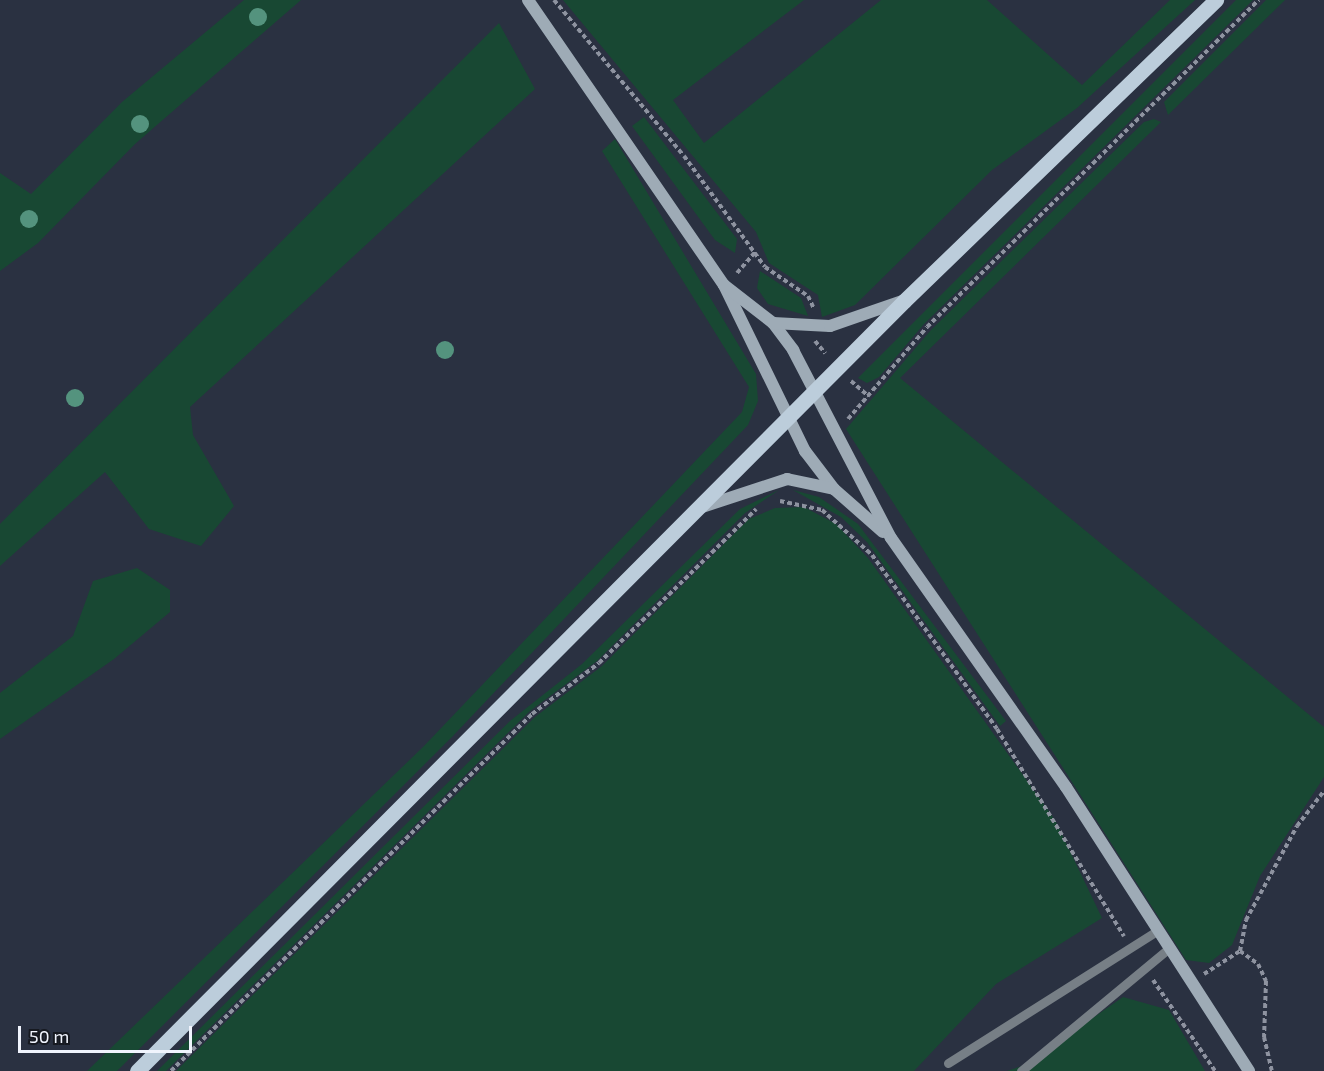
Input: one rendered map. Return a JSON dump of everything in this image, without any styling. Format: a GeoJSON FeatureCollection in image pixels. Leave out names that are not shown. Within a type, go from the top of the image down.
{"type":"FeatureCollection","features":[{"type":"Feature","properties":{"kind":"main road"},"geometry":{"type":"LineString","coordinates":[[137,1071],[814,390],[1216,0]]}},
{"type":"Feature","properties":{"kind":"street"},"geometry":{"type":"LineString","coordinates":[[528,0],[724,285],[787,417],[834,489],[891,538]]}},
{"type":"Feature","properties":{"kind":"street"},"geometry":{"type":"LineString","coordinates":[[724,285],[773,323],[814,390],[832,430],[891,538],[1066,788],[1250,1071]]}},
{"type":"Feature","properties":{"kind":"street"},"geometry":{"type":"LineString","coordinates":[[773,323],[830,326],[904,301]]}},
{"type":"Feature","properties":{"kind":"street"},"geometry":{"type":"LineString","coordinates":[[695,509],[787,479],[834,489]]}},
{"type":"Feature","properties":{"kind":"lane"},"geometry":{"type":"LineString","coordinates":[[948,1063],[1157,931]]}},
{"type":"Feature","properties":{"kind":"lane"},"geometry":{"type":"LineString","coordinates":[[1021,1071],[1169,948]]}},
{"type":"Feature","properties":{"kind":"path"},"geometry":{"type":"LineString","coordinates":[[554,0],[756,251],[773,276],[808,296],[814,318]]}},
{"type":"Feature","properties":{"kind":"path"},"geometry":{"type":"LineString","coordinates":[[832,430],[927,327],[1259,0]]}},
{"type":"Feature","properties":{"kind":"path"},"geometry":{"type":"LineString","coordinates":[[724,285],[756,251]]}},
{"type":"Feature","properties":{"kind":"path"},"geometry":{"type":"LineString","coordinates":[[171,1071],[532,714],[599,663],[747,516],[777,501],[822,510],[872,555],[997,729],[1132,948]]}},
{"type":"Feature","properties":{"kind":"path"},"geometry":{"type":"LineString","coordinates":[[1191,983],[1240,951],[1246,920],[1297,826],[1324,791]]}},
{"type":"Feature","properties":{"kind":"path"},"geometry":{"type":"LineString","coordinates":[[1240,951],[1258,964],[1266,981],[1264,1037],[1272,1071]]}},
{"type":"Feature","properties":{"kind":"path"},"geometry":{"type":"LineString","coordinates":[[1146,969],[1215,1071]]}},
{"type":"Feature","properties":{"kind":"green space"},"geometry":{"type":"Polygon","coordinates":[[[244,0],[301,0],[135,144],[38,243],[0,271],[0,173],[31,194],[122,102],[244,0]]]}},
{"type":"Feature","properties":{"kind":"green space"},"geometry":{"type":"Polygon","coordinates":[[[563,0],[804,0],[673,100],[704,143],[881,0],[987,0],[1082,85],[1170,0],[1195,0],[1077,108],[992,170],[855,305],[822,317],[818,295],[769,263],[756,232],[563,0]]]}},
{"type":"Feature","properties":{"kind":"green space"},"geometry":{"type":"Polygon","coordinates":[[[1236,0],[1253,0],[924,324],[879,377],[867,383],[858,378],[1236,0]]]}},
{"type":"Feature","properties":{"kind":"green space"},"geometry":{"type":"Polygon","coordinates":[[[1266,0],[1285,0],[1168,115],[1164,102],[1266,0]]]}},
{"type":"Feature","properties":{"kind":"green space"},"geometry":{"type":"Polygon","coordinates":[[[499,23],[535,89],[190,407],[193,435],[234,506],[201,546],[149,529],[105,472],[0,566],[0,524],[499,23]]]}},
{"type":"Feature","properties":{"kind":"green space"},"geometry":{"type":"Polygon","coordinates":[[[644,117],[737,239],[735,253],[715,240],[632,126],[644,117]]]}},
{"type":"Feature","properties":{"kind":"green space"},"geometry":{"type":"Polygon","coordinates":[[[1154,119],[1161,122],[900,378],[1324,727],[1324,777],[1260,876],[1232,945],[1209,963],[1186,960],[846,429],[931,330],[1144,122],[1154,119]]]}},
{"type":"Feature","properties":{"kind":"green space"},"geometry":{"type":"Polygon","coordinates":[[[615,139],[756,374],[758,401],[748,425],[452,737],[117,1071],[87,1071],[423,747],[742,412],[749,387],[602,151],[615,139]]]}},
{"type":"Feature","properties":{"kind":"green space"},"geometry":{"type":"Polygon","coordinates":[[[760,271],[801,298],[808,316],[768,304],[757,288],[760,271]]]}},
{"type":"Feature","properties":{"kind":"green space"},"geometry":{"type":"Polygon","coordinates":[[[779,490],[745,513],[597,661],[530,711],[166,1071],[157,1071],[510,721],[582,664],[740,509],[779,490]]]}},
{"type":"Feature","properties":{"kind":"green space"},"geometry":{"type":"Polygon","coordinates":[[[793,490],[819,497],[858,524],[1006,721],[1000,726],[867,542],[841,517],[793,490]]]}},
{"type":"Feature","properties":{"kind":"green space"},"geometry":{"type":"Polygon","coordinates":[[[804,507],[836,524],[868,558],[1055,820],[1102,918],[996,984],[914,1071],[176,1071],[535,717],[602,666],[749,519],[775,508],[804,507]]]}},
{"type":"Feature","properties":{"kind":"green space"},"geometry":{"type":"Polygon","coordinates":[[[137,568],[170,590],[170,612],[114,659],[0,739],[0,693],[73,636],[93,581],[137,568]]]}},
{"type":"Feature","properties":{"kind":"green space"},"geometry":{"type":"Polygon","coordinates":[[[1123,997],[1169,1010],[1205,1071],[1007,1071],[1025,1065],[1123,997]]]}}]}
